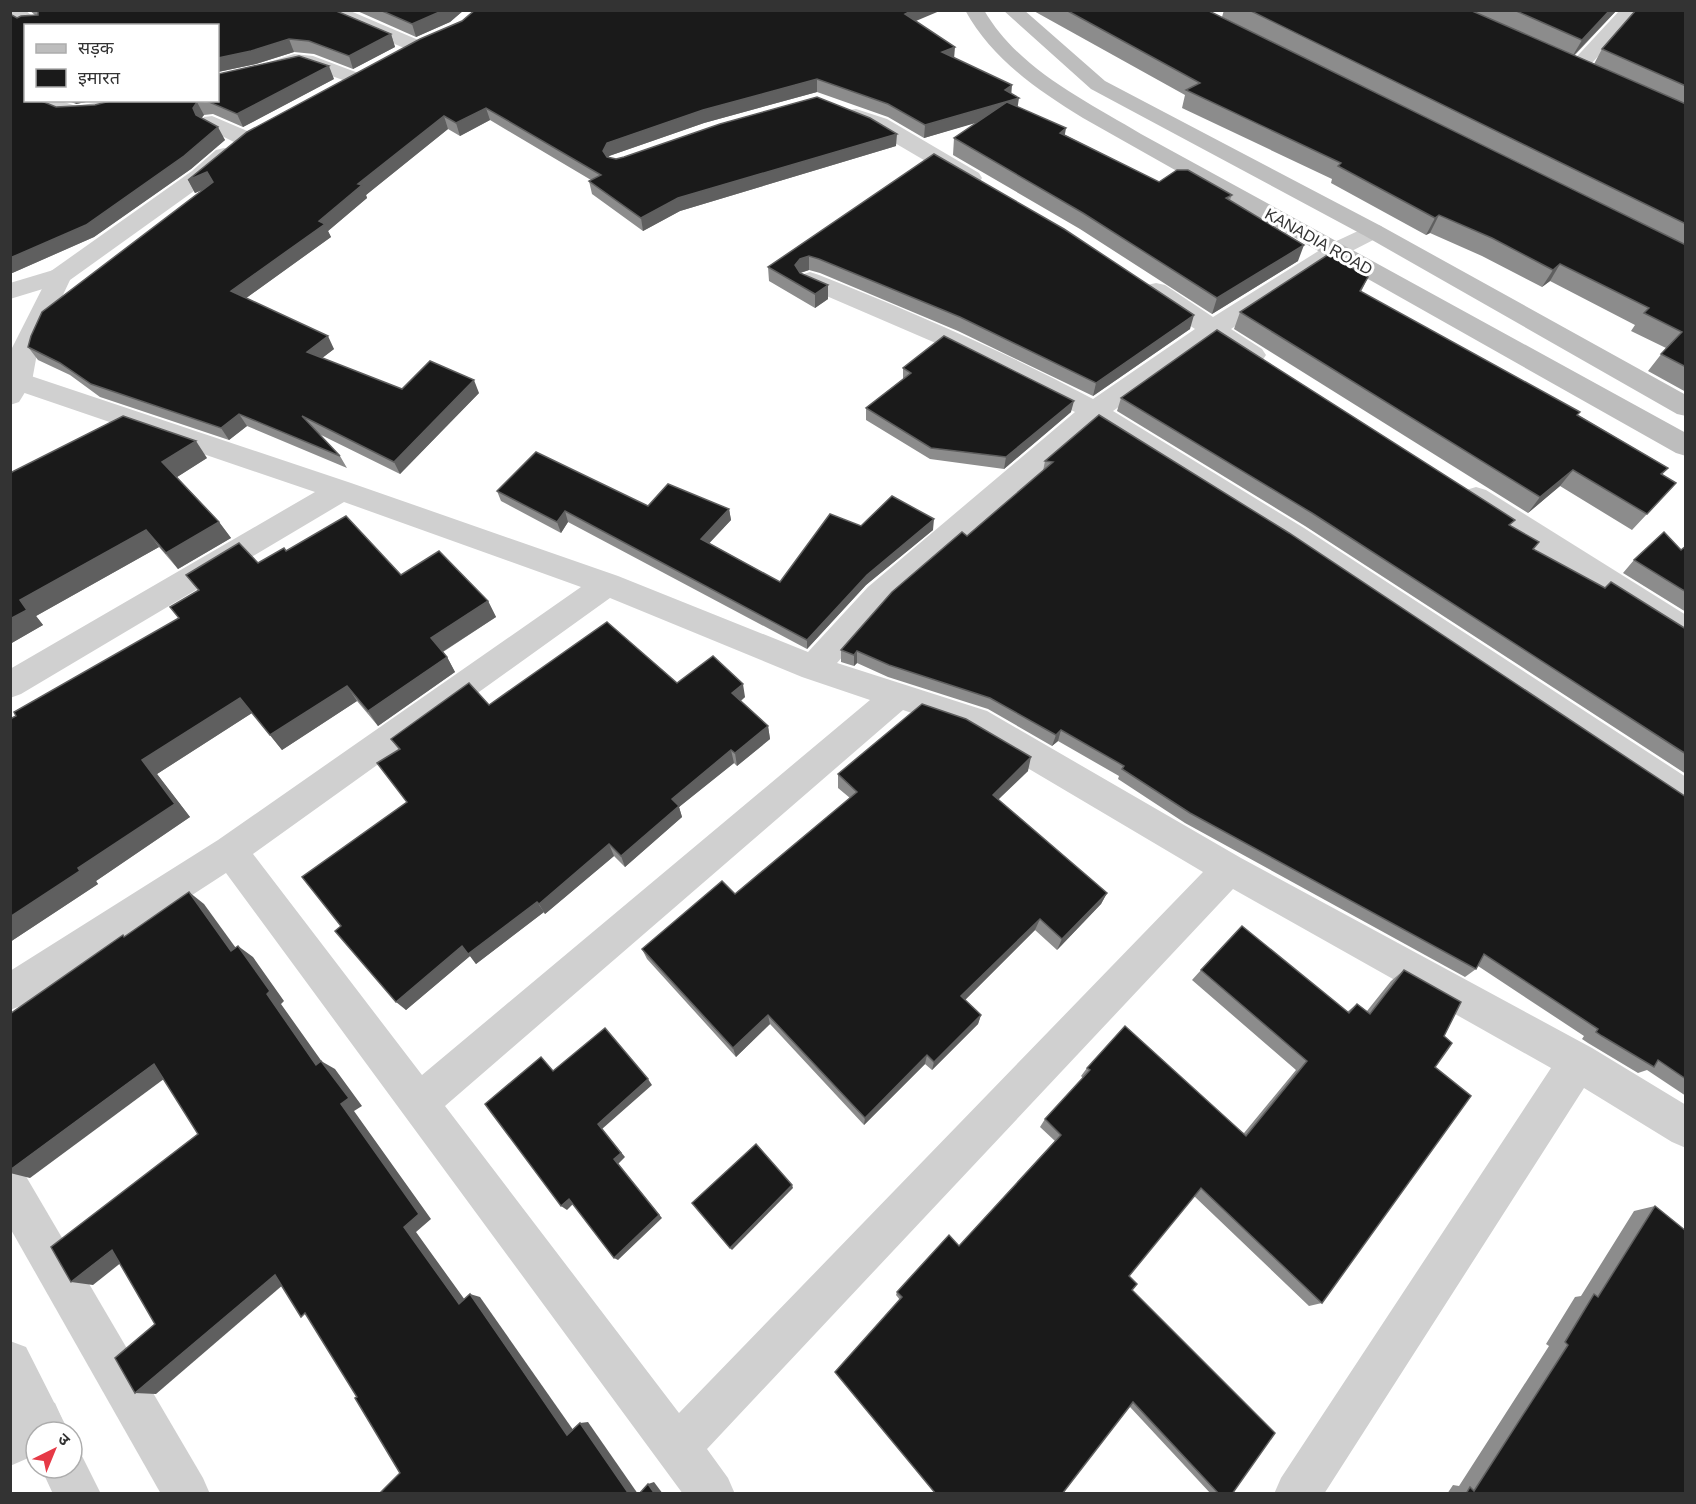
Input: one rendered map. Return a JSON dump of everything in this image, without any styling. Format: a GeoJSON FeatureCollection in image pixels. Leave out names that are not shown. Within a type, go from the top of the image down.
{"type":"FeatureCollection","features":[{"type":"Feature","properties":{"kind":"main road","name":"KANADIA ROAD"},"geometry":{"type":"LineString","coordinates":[[974,10],[1008,56],[1050,87],[1133,139],[1686,446]]}},
{"type":"Feature","properties":{"kind":"main road"},"geometry":{"type":"LineString","coordinates":[[1012,10],[1098,85],[1373,231],[1686,407]]}},
{"type":"Feature","properties":{"kind":"street"},"geometry":{"type":"LineString","coordinates":[[11,10],[31,24]]}},
{"type":"Feature","properties":{"kind":"street"},"geometry":{"type":"LineString","coordinates":[[330,10],[427,41],[396,57]]}},
{"type":"Feature","properties":{"kind":"street"},"geometry":{"type":"LineString","coordinates":[[1575,70],[1631,10]]}},
{"type":"Feature","properties":{"kind":"street"},"geometry":{"type":"LineString","coordinates":[[219,80],[262,71],[294,60],[306,60],[354,78]]}},
{"type":"Feature","properties":{"kind":"street"},"geometry":{"type":"LineString","coordinates":[[1553,60],[1595,79]]}},
{"type":"Feature","properties":{"kind":"street"},"geometry":{"type":"LineString","coordinates":[[333,89],[375,67]]}},
{"type":"Feature","properties":{"kind":"street"},"geometry":{"type":"LineString","coordinates":[[47,102],[61,111],[82,111],[92,114],[130,102]]}},
{"type":"Feature","properties":{"kind":"street"},"geometry":{"type":"LineString","coordinates":[[838,108],[879,124],[990,188]]}},
{"type":"Feature","properties":{"kind":"street"},"geometry":{"type":"LineString","coordinates":[[10,291],[60,276],[200,176],[253,133],[212,122]]}},
{"type":"Feature","properties":{"kind":"street"},"geometry":{"type":"LineString","coordinates":[[813,668],[879,595],[1094,411],[1212,329],[1336,250],[1373,231]]}},
{"type":"Feature","properties":{"kind":"street"},"geometry":{"type":"LineString","coordinates":[[60,276],[25,348],[15,389],[341,490],[607,584],[813,668],[976,721],[1229,869],[1578,1062],[1686,1128]]}},
{"type":"Feature","properties":{"kind":"street"},"geometry":{"type":"LineString","coordinates":[[1137,279],[1272,367]]}},
{"type":"Feature","properties":{"kind":"street"},"geometry":{"type":"LineString","coordinates":[[810,280],[920,325],[1063,393],[1094,411],[1294,536],[1686,796]]}},
{"type":"Feature","properties":{"kind":"street"},"geometry":{"type":"LineString","coordinates":[[1454,483],[1686,631]]}},
{"type":"Feature","properties":{"kind":"street"},"geometry":{"type":"LineString","coordinates":[[10,685],[341,490]]}},
{"type":"Feature","properties":{"kind":"street"},"geometry":{"type":"LineString","coordinates":[[10,992],[230,850],[607,584]]}},
{"type":"Feature","properties":{"kind":"street"},"geometry":{"type":"LineString","coordinates":[[419,1103],[897,696]]}},
{"type":"Feature","properties":{"kind":"street"},"geometry":{"type":"LineString","coordinates":[[230,850],[712,1494]]}},
{"type":"Feature","properties":{"kind":"street"},"geometry":{"type":"LineString","coordinates":[[677,1448],[1229,869]]}},
{"type":"Feature","properties":{"kind":"street"},"geometry":{"type":"LineString","coordinates":[[1297,1494],[1578,1062]]}},
{"type":"Feature","properties":{"kind":"street"},"geometry":{"type":"LineString","coordinates":[[10,1187],[187,1494]]}},
{"type":"Feature","properties":{"kind":"street"},"geometry":{"type":"LineString","coordinates":[[10,1363],[28,1420]]}},
{"type":"Feature","properties":{"kind":"street"},"geometry":{"type":"LineString","coordinates":[[70,1480],[78,1494]]}},
{"type":"Feature","properties":{"kind":"building"},"geometry":{"type":"Polygon","coordinates":[[[37,10],[334,10],[391,34],[349,56],[309,41],[289,39],[219,58],[219,24],[24,24],[24,102],[44,102],[56,107],[95,105],[106,102],[197,102],[193,108],[196,115],[218,127],[184,156],[86,225],[10,258],[10,14],[17,18],[38,15],[37,10]]]}},
{"type":"Feature","properties":{"kind":"building"},"geometry":{"type":"Polygon","coordinates":[[[380,10],[444,10],[412,24],[380,10]]]}},
{"type":"Feature","properties":{"kind":"building"},"geometry":{"type":"Polygon","coordinates":[[[475,10],[913,10],[905,14],[955,47],[942,52],[1012,85],[1005,90],[1019,98],[925,125],[888,104],[817,79],[703,110],[607,143],[603,151],[607,157],[616,159],[624,157],[720,124],[817,97],[870,118],[897,134],[678,198],[641,218],[589,181],[601,175],[486,108],[456,123],[444,116],[358,184],[362,185],[319,221],[325,224],[231,291],[328,336],[307,352],[402,389],[430,361],[474,380],[394,462],[302,416],[340,456],[239,414],[221,428],[91,384],[60,363],[28,347],[42,312],[213,182],[207,172],[188,180],[247,132],[420,39],[462,21],[475,10]]]}},
{"type":"Feature","properties":{"kind":"building"},"geometry":{"type":"Polygon","coordinates":[[[1066,10],[1207,10],[1686,245],[1686,367],[1661,354],[1682,332],[1644,313],[1649,308],[1560,264],[1553,270],[1492,238],[1439,215],[1435,218],[1338,166],[1341,163],[1186,90],[1200,83],[1066,10]]]}},
{"type":"Feature","properties":{"kind":"building"},"geometry":{"type":"Polygon","coordinates":[[[1249,10],[1470,10],[1686,104],[1686,224],[1249,10]]]}},
{"type":"Feature","properties":{"kind":"building"},"geometry":{"type":"Polygon","coordinates":[[[1514,10],[1610,10],[1582,40],[1514,10]]]}},
{"type":"Feature","properties":{"kind":"building"},"geometry":{"type":"Polygon","coordinates":[[[1636,10],[1686,10],[1686,86],[1602,49],[1636,10]]]}},
{"type":"Feature","properties":{"kind":"building"},"geometry":{"type":"Polygon","coordinates":[[[299,56],[329,66],[237,114],[209,102],[219,102],[219,74],[299,56]]]}},
{"type":"Feature","properties":{"kind":"building"},"geometry":{"type":"Polygon","coordinates":[[[1007,102],[1066,128],[1060,133],[1159,182],[1177,170],[1188,170],[1232,195],[1226,198],[1304,245],[1217,298],[1083,213],[954,138],[1007,102]]]}},
{"type":"Feature","properties":{"kind":"building"},"geometry":{"type":"Polygon","coordinates":[[[934,154],[1064,229],[1194,315],[1096,383],[960,317],[819,259],[809,256],[800,259],[795,265],[800,273],[828,285],[815,294],[768,267],[934,154]]]}},
{"type":"Feature","properties":{"kind":"building"},"geometry":{"type":"Polygon","coordinates":[[[1329,254],[1368,277],[1360,291],[1580,412],[1577,415],[1668,468],[1661,474],[1676,483],[1647,514],[1573,470],[1540,497],[1240,312],[1329,254]]]}},
{"type":"Feature","properties":{"kind":"building"},"geometry":{"type":"Polygon","coordinates":[[[1217,330],[1515,520],[1509,525],[1539,542],[1533,549],[1605,588],[1611,582],[1686,629],[1686,754],[1312,513],[1121,398],[1217,330]]]}},
{"type":"Feature","properties":{"kind":"building"},"geometry":{"type":"Polygon","coordinates":[[[944,336],[1074,401],[1006,457],[931,448],[866,408],[911,373],[903,368],[944,336]]]}},
{"type":"Feature","properties":{"kind":"building"},"geometry":{"type":"Polygon","coordinates":[[[1099,415],[1289,533],[1686,797],[1686,1079],[1658,1060],[1654,1067],[1602,1036],[1596,1032],[1598,1029],[1484,954],[1476,969],[1190,813],[1122,769],[1124,766],[1061,730],[1056,735],[990,698],[889,665],[857,651],[854,655],[841,650],[892,592],[962,532],[967,536],[1053,462],[1045,461],[1099,415]]]}},
{"type":"Feature","properties":{"kind":"building"},"geometry":{"type":"Polygon","coordinates":[[[123,416],[196,441],[162,462],[219,522],[166,553],[146,530],[20,600],[27,610],[10,619],[10,473],[123,416]]]}},
{"type":"Feature","properties":{"kind":"building"},"geometry":{"type":"Polygon","coordinates":[[[536,452],[648,506],[668,484],[729,509],[701,539],[780,582],[830,514],[861,526],[892,496],[934,519],[867,575],[807,640],[565,511],[557,522],[497,491],[536,452]]]}},
{"type":"Feature","properties":{"kind":"building"},"geometry":{"type":"Polygon","coordinates":[[[346,516],[401,575],[439,551],[488,601],[431,638],[447,657],[368,711],[347,686],[270,735],[240,698],[142,760],[175,804],[78,868],[80,871],[10,917],[10,719],[16,716],[14,712],[179,618],[170,607],[199,590],[186,575],[239,543],[258,563],[284,548],[286,551],[346,516]]]}},
{"type":"Feature","properties":{"kind":"building"},"geometry":{"type":"Polygon","coordinates":[[[1664,532],[1681,550],[1686,546],[1686,592],[1634,560],[1664,532]]]}},
{"type":"Feature","properties":{"kind":"building"},"geometry":{"type":"Polygon","coordinates":[[[607,622],[677,683],[713,656],[743,684],[732,693],[768,726],[735,753],[731,750],[672,799],[679,806],[621,856],[609,844],[539,904],[537,902],[468,954],[462,946],[396,1002],[335,931],[341,926],[302,877],[407,802],[377,763],[400,749],[391,739],[469,683],[489,705],[607,622]]]}},
{"type":"Feature","properties":{"kind":"building"},"geometry":{"type":"Polygon","coordinates":[[[922,704],[966,719],[1031,757],[993,795],[1107,893],[1062,939],[1040,919],[961,996],[981,1015],[934,1062],[927,1055],[865,1118],[768,1015],[733,1048],[642,949],[722,881],[735,894],[857,792],[838,774],[922,704]]]}},
{"type":"Feature","properties":{"kind":"building"},"geometry":{"type":"Polygon","coordinates":[[[189,892],[231,951],[238,946],[270,991],[267,994],[316,1065],[321,1061],[349,1098],[341,1104],[419,1214],[404,1227],[459,1304],[470,1294],[567,1435],[580,1423],[629,1494],[379,1494],[400,1473],[355,1398],[357,1397],[305,1313],[301,1317],[275,1275],[135,1393],[115,1358],[155,1324],[112,1250],[71,1282],[51,1247],[198,1134],[154,1064],[10,1170],[10,1014],[189,892]]]}},
{"type":"Feature","properties":{"kind":"building"},"geometry":{"type":"Polygon","coordinates":[[[1242,926],[1349,1013],[1357,1004],[1370,1014],[1404,970],[1461,1002],[1444,1036],[1452,1043],[1435,1067],[1471,1096],[1322,1303],[1201,1188],[1129,1276],[1137,1284],[1132,1290],[1275,1433],[1232,1494],[1219,1494],[1133,1402],[1062,1494],[936,1494],[835,1372],[902,1297],[897,1292],[949,1235],[959,1246],[1061,1135],[1045,1119],[1090,1070],[1087,1068],[1125,1026],[1246,1136],[1307,1061],[1201,970],[1242,926]]]}},
{"type":"Feature","properties":{"kind":"building"},"geometry":{"type":"Polygon","coordinates":[[[605,1028],[648,1079],[598,1124],[621,1153],[614,1159],[659,1215],[614,1258],[569,1199],[561,1206],[485,1104],[541,1057],[553,1071],[605,1028]]]}},
{"type":"Feature","properties":{"kind":"building"},"geometry":{"type":"Polygon","coordinates":[[[756,1144],[792,1185],[730,1248],[692,1203],[756,1144]]]}},
{"type":"Feature","properties":{"kind":"building"},"geometry":{"type":"Polygon","coordinates":[[[1655,1206],[1686,1231],[1686,1494],[1466,1494],[1470,1487],[1474,1491],[1568,1345],[1565,1342],[1594,1294],[1598,1297],[1655,1206]]]}},
{"type":"Feature","properties":{"kind":"building"},"geometry":{"type":"Polygon","coordinates":[[[648,1484],[655,1494],[639,1494],[648,1484]]]}}]}
